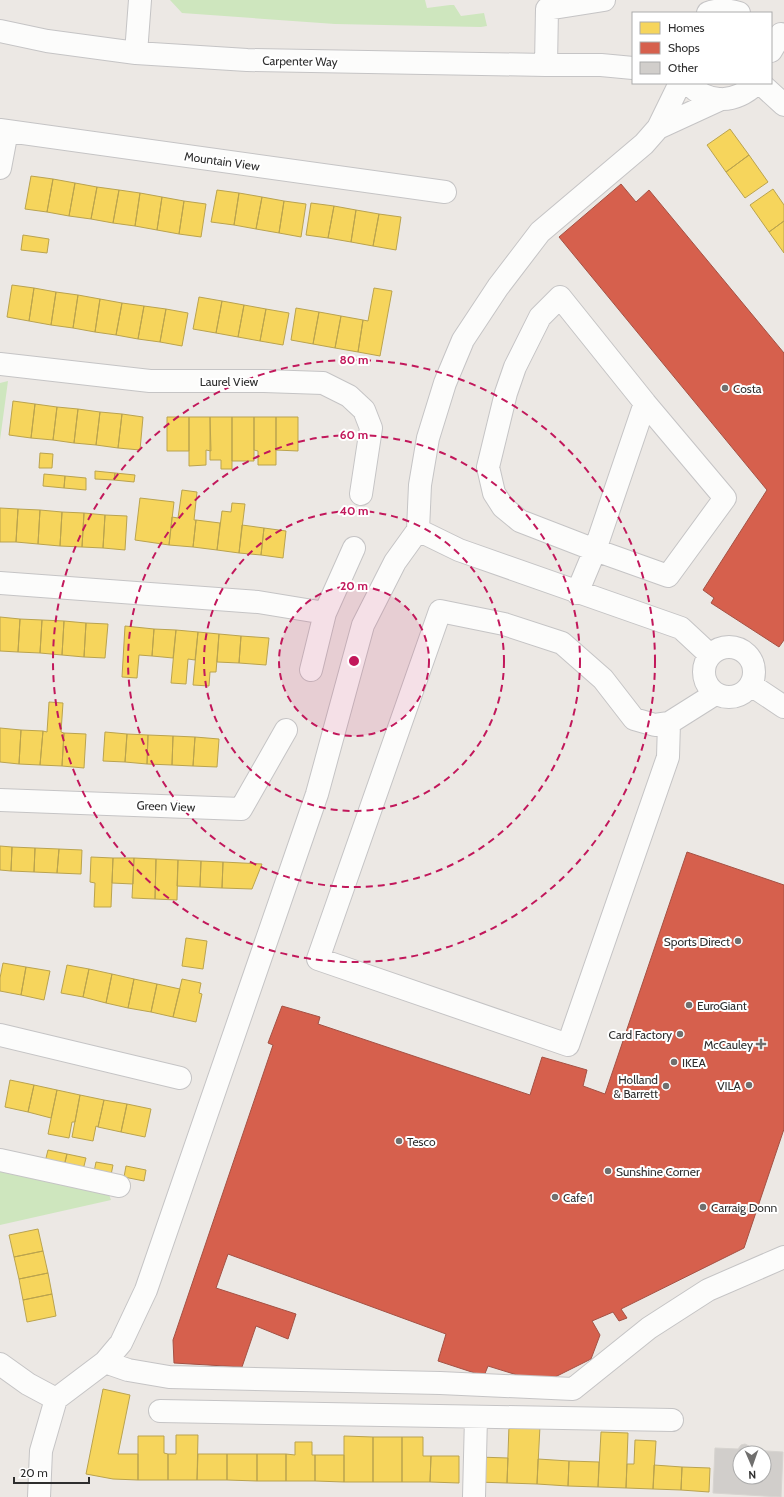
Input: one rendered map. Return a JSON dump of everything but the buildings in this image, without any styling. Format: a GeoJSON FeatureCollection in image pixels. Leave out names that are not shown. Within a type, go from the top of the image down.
{"type":"FeatureCollection","features":[{"type":"Feature","properties":{"kind":"street"},"geometry":{"type":"LineString","coordinates":[[136,53],[140,0]]}},
{"type":"Feature","properties":{"kind":"street"},"geometry":{"type":"LineString","coordinates":[[546,65],[547,9],[604,0]]}},
{"type":"Feature","properties":{"kind":"street"},"geometry":{"type":"LineString","coordinates":[[702,12],[708,0]]}},
{"type":"Feature","properties":{"kind":"street"},"geometry":{"type":"LineString","coordinates":[[742,0],[744,12]]}},
{"type":"Feature","properties":{"kind":"street"},"geometry":{"type":"LineString","coordinates":[[710,12],[727,10],[735,12]]}},
{"type":"Feature","properties":{"kind":"street","name":"Carpenter Way"},"geometry":{"type":"LineString","coordinates":[[0,31],[47,41],[136,53],[247,60],[601,65],[632,68]]}},
{"type":"Feature","properties":{"kind":"street","name":"Carpenter Way"},"geometry":{"type":"LineString","coordinates":[[601,65],[632,56]]}},
{"type":"Feature","properties":{"kind":"street"},"geometry":{"type":"LineString","coordinates":[[39,1497],[40,1451],[56,1399],[105,1362],[121,1343],[148,1283],[317,794],[364,625],[395,562],[418,530],[420,485],[428,438],[445,383],[463,340],[498,286],[540,232],[644,144],[658,128],[680,84]]}},
{"type":"Feature","properties":{"kind":"street"},"geometry":{"type":"LineString","coordinates":[[689,84],[694,89],[706,96],[721,100]]}},
{"type":"Feature","properties":{"kind":"street"},"geometry":{"type":"LineString","coordinates":[[658,128],[721,100],[735,98],[748,91],[756,84]]}},
{"type":"Feature","properties":{"kind":"street"},"geometry":{"type":"LineString","coordinates":[[761,84],[784,105]]}},
{"type":"Feature","properties":{"kind":"street"},"geometry":{"type":"LineString","coordinates":[[0,168],[3,130]]}},
{"type":"Feature","properties":{"kind":"street","name":"Mountain View"},"geometry":{"type":"LineString","coordinates":[[3,130],[445,192]]}},
{"type":"Feature","properties":{"kind":"street"},"geometry":{"type":"LineString","coordinates":[[560,297],[645,403],[725,498],[668,576],[520,521],[504,508],[494,493],[488,467],[506,393],[514,367],[540,317],[560,297]]}},
{"type":"Feature","properties":{"kind":"street","name":"Laurel View"},"geometry":{"type":"LineString","coordinates":[[0,364],[150,381],[264,381],[323,384],[349,396],[364,410],[371,428],[361,494]]}},
{"type":"Feature","properties":{"kind":"street"},"geometry":{"type":"LineString","coordinates":[[578,593],[596,550],[645,403]]}},
{"type":"Feature","properties":{"kind":"street"},"geometry":{"type":"LineString","coordinates":[[418,530],[458,550],[681,628],[710,655]]}},
{"type":"Feature","properties":{"kind":"street"},"geometry":{"type":"LineString","coordinates":[[310,670],[325,613],[354,548]]}},
{"type":"Feature","properties":{"kind":"street"},"geometry":{"type":"LineString","coordinates":[[0,582],[258,602],[325,613]]}},
{"type":"Feature","properties":{"kind":"street"},"geometry":{"type":"LineString","coordinates":[[669,723],[668,757],[568,1045],[318,959],[440,611],[504,624],[562,643],[603,679],[621,700],[634,719],[655,725],[669,723],[715,694]]}},
{"type":"Feature","properties":{"kind":"street"},"geometry":{"type":"LineString","coordinates":[[726,647],[735,648],[744,652],[750,658],[754,667],[754,676],[751,685],[744,692],[735,697],[724,697],[715,694],[704,680],[703,671],[705,662],[710,655],[717,650],[726,647]]}},
{"type":"Feature","properties":{"kind":"street"},"geometry":{"type":"LineString","coordinates":[[751,685],[784,708]]}},
{"type":"Feature","properties":{"kind":"street","name":"Green View"},"geometry":{"type":"LineString","coordinates":[[0,800],[241,809],[286,730]]}},
{"type":"Feature","properties":{"kind":"street"},"geometry":{"type":"LineString","coordinates":[[0,1035],[180,1078]]}},
{"type":"Feature","properties":{"kind":"street"},"geometry":{"type":"LineString","coordinates":[[0,1160],[118,1186]]}},
{"type":"Feature","properties":{"kind":"street"},"geometry":{"type":"LineString","coordinates":[[105,1362],[128,1370],[169,1377],[440,1383],[573,1389],[649,1328],[708,1290],[784,1256]]}},
{"type":"Feature","properties":{"kind":"street"},"geometry":{"type":"LineString","coordinates":[[0,1364],[28,1384],[56,1399]]}},
{"type":"Feature","properties":{"kind":"street"},"geometry":{"type":"LineString","coordinates":[[160,1411],[672,1420]]}},
{"type":"Feature","properties":{"kind":"street"},"geometry":{"type":"LineString","coordinates":[[474,1497],[476,1417]]}},
{"type":"Feature","properties":{"kind":"green space"},"geometry":{"type":"Polygon","coordinates":[[[170,0],[425,0],[427,8],[454,5],[461,16],[484,13],[487,26],[335,24],[182,13],[170,0]]]}},
{"type":"Feature","properties":{"kind":"green space"},"geometry":{"type":"Polygon","coordinates":[[[8,381],[0,440],[0,383],[8,381]]]}},
{"type":"Feature","properties":{"kind":"green space"},"geometry":{"type":"Polygon","coordinates":[[[0,1169],[107,1189],[111,1200],[0,1225],[0,1169]]]}},
{"type":"Feature","properties":{"kind":"place","name":"Costa"},"geometry":{"type":"Point","coordinates":[725,388]}},
{"type":"Feature","properties":{"kind":"place","name":"Sports Direct"},"geometry":{"type":"Point","coordinates":[738,941]}},
{"type":"Feature","properties":{"kind":"place","name":"EuroGiant"},"geometry":{"type":"Point","coordinates":[689,1005]}},
{"type":"Feature","properties":{"kind":"place","name":"Card Factory"},"geometry":{"type":"Point","coordinates":[680,1034]}},
{"type":"Feature","properties":{"kind":"place","name":"McCauley"},"geometry":{"type":"Point","coordinates":[761,1044]}},
{"type":"Feature","properties":{"kind":"place","name":"IKEA"},"geometry":{"type":"Point","coordinates":[674,1062]}},
{"type":"Feature","properties":{"kind":"place","name":"VILA"},"geometry":{"type":"Point","coordinates":[749,1085]}},
{"type":"Feature","properties":{"kind":"place","name":"Holland & Barrett"},"geometry":{"type":"Point","coordinates":[666,1086]}},
{"type":"Feature","properties":{"kind":"place","name":"Tesco"},"geometry":{"type":"Point","coordinates":[399,1141]}},
{"type":"Feature","properties":{"kind":"place","name":"Sunshine Corner"},"geometry":{"type":"Point","coordinates":[608,1171]}},
{"type":"Feature","properties":{"kind":"place","name":"Cafe 1"},"geometry":{"type":"Point","coordinates":[555,1197]}},
{"type":"Feature","properties":{"kind":"place","name":"Carraig Donn"},"geometry":{"type":"Point","coordinates":[703,1207]}}]}
